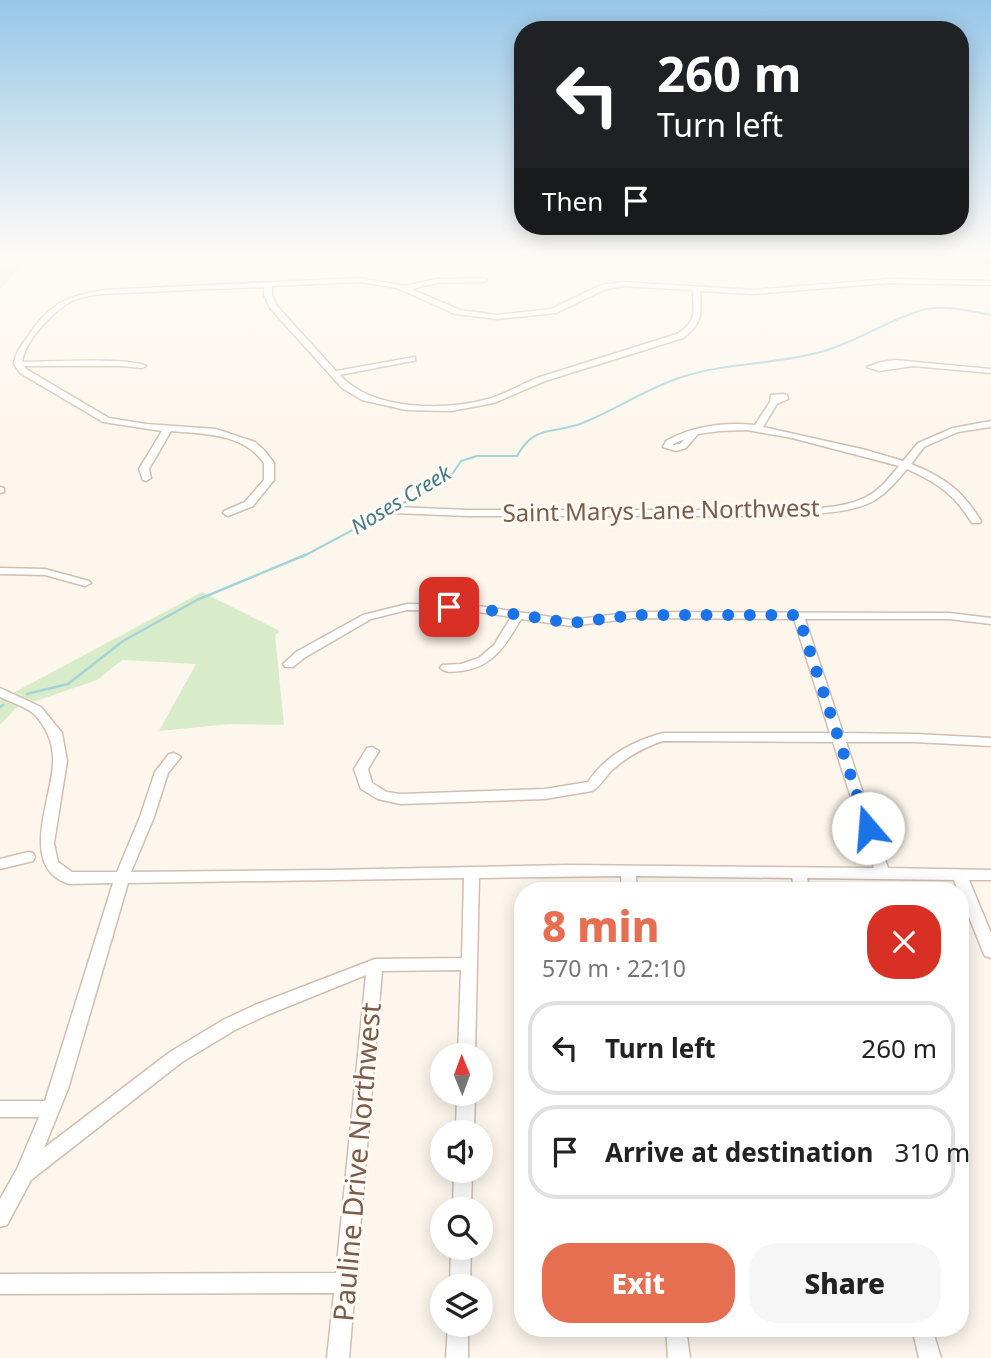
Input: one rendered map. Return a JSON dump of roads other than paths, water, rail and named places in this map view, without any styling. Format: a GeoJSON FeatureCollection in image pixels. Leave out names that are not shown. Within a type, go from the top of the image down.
{"type":"FeatureCollection","features":[{"type":"Feature","properties":{"kind":"street"},"geometry":{"type":"LineString","coordinates":[[18,364],[20,353],[45,318]]}},
{"type":"Feature","properties":{"kind":"street"},"geometry":{"type":"LineString","coordinates":[[285,318],[334,374],[355,393],[390,405],[435,408],[481,404],[502,398],[542,379],[680,336],[692,329],[698,318]]}},
{"type":"Feature","properties":{"kind":"street"},"geometry":{"type":"LineString","coordinates":[[334,374],[412,359]]}},
{"type":"Feature","properties":{"kind":"street"},"geometry":{"type":"LineString","coordinates":[[18,364],[142,366]]}},
{"type":"Feature","properties":{"kind":"street"},"geometry":{"type":"LineString","coordinates":[[18,364],[26,373],[100,417],[130,425],[206,430],[252,444],[266,458],[270,474],[266,486],[249,505],[228,513]]}},
{"type":"Feature","properties":{"kind":"street"},"geometry":{"type":"LineString","coordinates":[[26,373],[51,364]]}},
{"type":"Feature","properties":{"kind":"street"},"geometry":{"type":"LineString","coordinates":[[909,365],[991,371]]}},
{"type":"Feature","properties":{"kind":"street"},"geometry":{"type":"LineString","coordinates":[[757,429],[774,402]]}},
{"type":"Feature","properties":{"kind":"street","name":"Saint Marys Lane Northwest"},"geometry":{"type":"LineString","coordinates":[[395,510],[820,511],[850,506],[873,498],[888,486],[921,445],[964,428],[991,424]]}},
{"type":"Feature","properties":{"kind":"street"},"geometry":{"type":"LineString","coordinates":[[694,434],[725,427],[757,429],[823,443],[904,465],[954,492],[969,507],[976,521]]}},
{"type":"Feature","properties":{"kind":"street"},"geometry":{"type":"LineString","coordinates":[[146,478],[144,469],[168,428]]}},
{"type":"Feature","properties":{"kind":"street"},"geometry":{"type":"LineString","coordinates":[[0,571],[46,572],[85,583]]}},
{"type":"Feature","properties":{"kind":"street"},"geometry":{"type":"LineString","coordinates":[[289,664],[300,654],[367,617],[388,610],[416,607],[472,608],[571,623],[634,615],[961,617],[991,621]]}},
{"type":"Feature","properties":{"kind":"street"},"geometry":{"type":"LineString","coordinates":[[446,668],[472,667],[489,659],[495,654],[518,615]]}},
{"type":"Feature","properties":{"kind":"street"},"geometry":{"type":"LineString","coordinates":[[798,615],[883,874]]}},
{"type":"Feature","properties":{"kind":"street"},"geometry":{"type":"LineString","coordinates":[[0,692],[24,702],[44,721],[49,741],[47,756]]}},
{"type":"Feature","properties":{"kind":"street"},"geometry":{"type":"LineString","coordinates":[[372,751],[361,769],[366,786],[383,796],[400,799],[545,794],[592,786],[596,779],[636,746],[663,737],[838,737],[991,742]]}},
{"type":"Feature","properties":{"kind":"street"},"geometry":{"type":"LineString","coordinates":[[0,1218],[24,1174],[51,1109],[122,878],[148,817],[162,772],[174,757]]}},
{"type":"Feature","properties":{"kind":"street"},"geometry":{"type":"LineString","coordinates":[[23,841],[28,857],[45,870],[62,876],[122,878],[628,871],[991,875]]}},
{"type":"Feature","properties":{"kind":"street"},"geometry":{"type":"LineString","coordinates":[[0,864],[28,857]]}},
{"type":"Feature","properties":{"kind":"street"},"geometry":{"type":"LineString","coordinates":[[628,871],[630,882]]}},
{"type":"Feature","properties":{"kind":"street"},"geometry":{"type":"LineString","coordinates":[[798,872],[801,882]]}},
{"type":"Feature","properties":{"kind":"street"},"geometry":{"type":"LineString","coordinates":[[467,1043],[472,874]]}},
{"type":"Feature","properties":{"kind":"street"},"geometry":{"type":"LineString","coordinates":[[959,874],[962,882]]}},
{"type":"Feature","properties":{"kind":"street"},"geometry":{"type":"LineString","coordinates":[[969,898],[991,952]]}},
{"type":"Feature","properties":{"kind":"street"},"geometry":{"type":"LineString","coordinates":[[24,1174],[148,1078],[203,1040],[261,1010],[374,965],[470,964]]}},
{"type":"Feature","properties":{"kind":"street","name":"Pauline Drive Northwest"},"geometry":{"type":"LineString","coordinates":[[338,1358],[374,965]]}},
{"type":"Feature","properties":{"kind":"street"},"geometry":{"type":"LineString","coordinates":[[0,1109],[51,1109]]}},
{"type":"Feature","properties":{"kind":"street"},"geometry":{"type":"LineString","coordinates":[[0,1283],[346,1283]]}},
{"type":"Feature","properties":{"kind":"street"},"geometry":{"type":"LineString","coordinates":[[457,1358],[458,1337]]}},
{"type":"Feature","properties":{"kind":"street"},"geometry":{"type":"LineString","coordinates":[[677,1337],[679,1358]]}},
{"type":"Feature","properties":{"kind":"street"},"geometry":{"type":"LineString","coordinates":[[924,1337],[930,1358]]}},
{"type":"Feature","properties":{"kind":"waterway","name":"Noses Creek"},"geometry":{"type":"LineString","coordinates":[[302,557],[424,492],[453,473],[461,461],[477,456],[517,456],[523,446],[537,435],[580,424],[669,382],[699,372],[806,356],[849,342],[899,318]]}},
{"type":"Feature","properties":{"kind":"waterway","name":"Noses Creek"},"geometry":{"type":"LineString","coordinates":[[27,694],[68,684],[123,641],[197,600],[305,555]]}}]}
